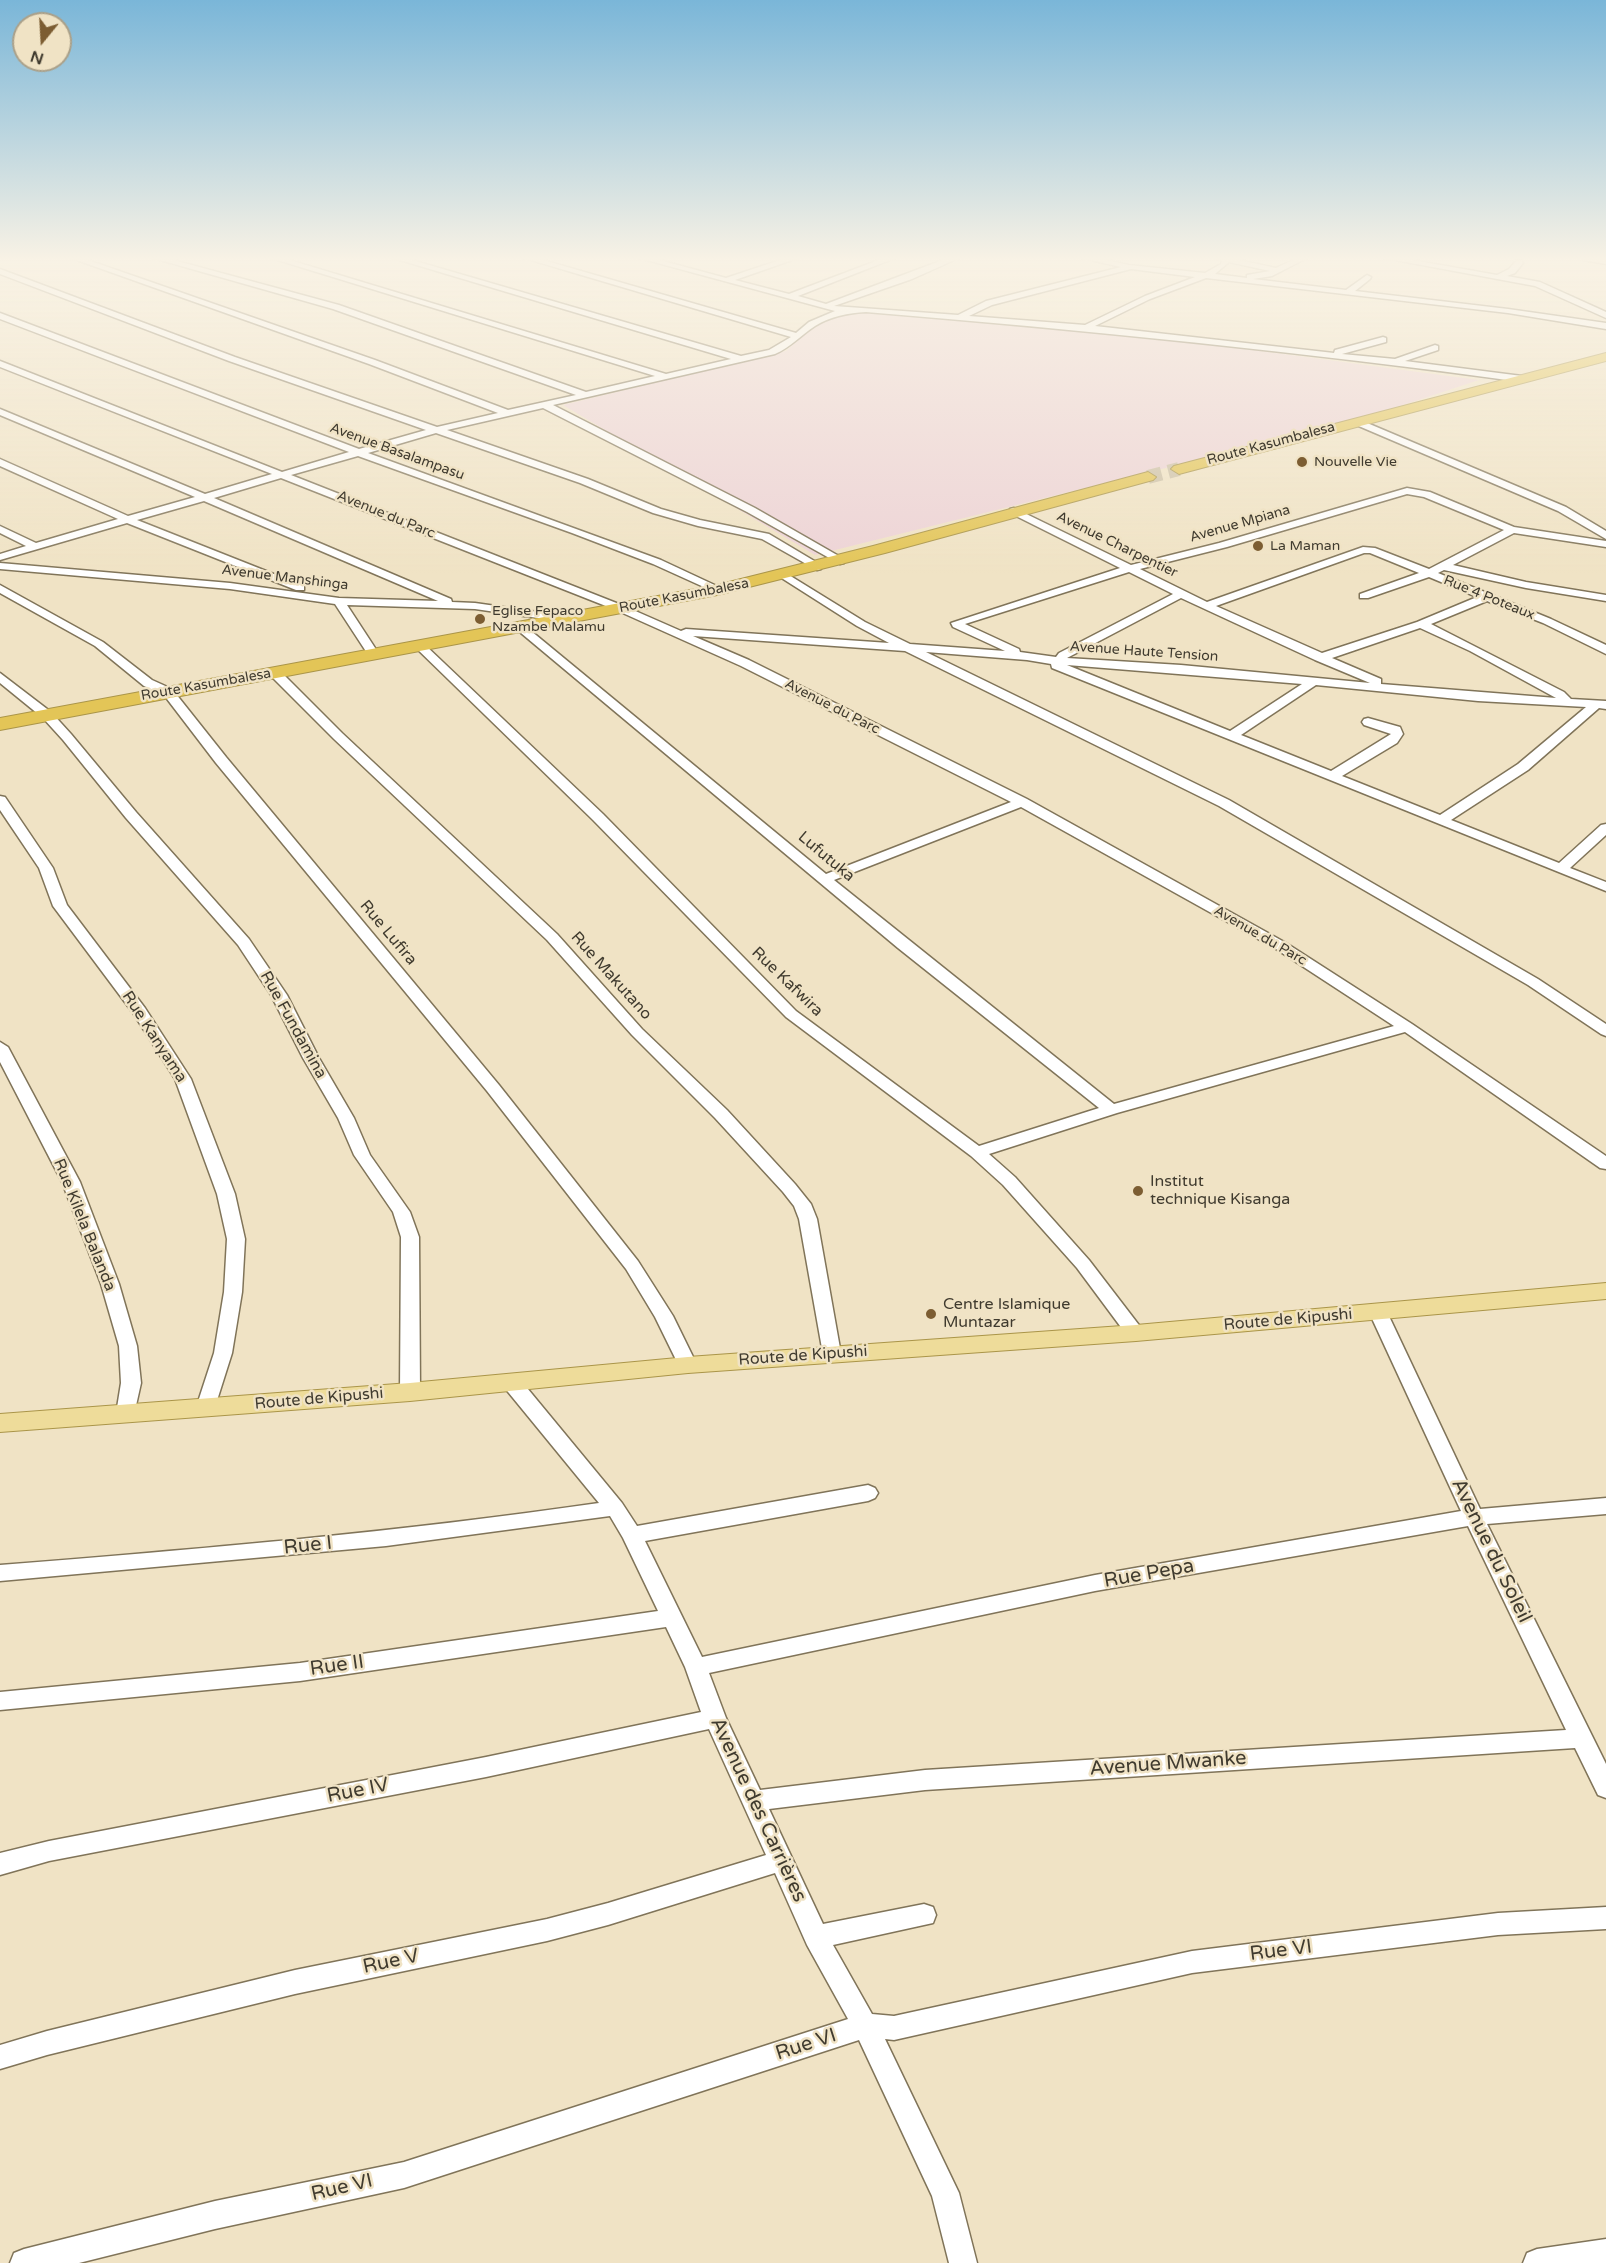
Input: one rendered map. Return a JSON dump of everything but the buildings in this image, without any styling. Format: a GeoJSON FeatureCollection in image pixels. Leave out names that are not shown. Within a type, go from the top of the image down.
{"type":"FeatureCollection","features":[{"type":"Feature","properties":{"kind":"highway","name":"Route Kasumbalesa"},"geometry":{"type":"LineString","coordinates":[[1179,469],[1581,364]]}},
{"type":"Feature","properties":{"kind":"highway","name":"Route Kasumbalesa"},"geometry":{"type":"LineString","coordinates":[[0,724],[717,590],[840,561],[1014,511],[1148,477]]}},
{"type":"Feature","properties":{"kind":"main road","name":"Route de Kipushi"},"geometry":{"type":"LineString","coordinates":[[0,1423],[410,1392],[688,1365],[1136,1333],[1606,1291]]}},
{"type":"Feature","properties":{"kind":"street","name":"Avenue du Parc"},"geometry":{"type":"LineString","coordinates":[[0,364],[679,632],[1022,802],[1281,946],[1407,1027],[1606,1164]]}},
{"type":"Feature","properties":{"kind":"street","name":"Avenue Basalampasu"},"geometry":{"type":"LineString","coordinates":[[125,364],[657,562],[717,590]]}},
{"type":"Feature","properties":{"kind":"street"},"geometry":{"type":"LineString","coordinates":[[245,364],[584,481],[657,511],[698,523],[765,536],[817,567]]}},
{"type":"Feature","properties":{"kind":"street"},"geometry":{"type":"LineString","coordinates":[[373,364],[507,413]]}},
{"type":"Feature","properties":{"kind":"street"},"geometry":{"type":"LineString","coordinates":[[495,364],[588,396]]}},
{"type":"Feature","properties":{"kind":"street"},"geometry":{"type":"LineString","coordinates":[[623,364],[667,377]]}},
{"type":"Feature","properties":{"kind":"street"},"geometry":{"type":"LineString","coordinates":[[0,557],[435,430],[718,364]]}},
{"type":"Feature","properties":{"kind":"street"},"geometry":{"type":"LineString","coordinates":[[1407,364],[1522,379]]}},
{"type":"Feature","properties":{"kind":"street"},"geometry":{"type":"LineString","coordinates":[[545,405],[751,510],[840,561]]}},
{"type":"Feature","properties":{"kind":"street"},"geometry":{"type":"LineString","coordinates":[[0,412],[453,604]]}},
{"type":"Feature","properties":{"kind":"street"},"geometry":{"type":"LineString","coordinates":[[1357,422],[1562,509],[1606,536]]}},
{"type":"Feature","properties":{"kind":"street"},"geometry":{"type":"LineString","coordinates":[[0,462],[128,520],[333,600],[373,654]]}},
{"type":"Feature","properties":{"kind":"street","name":"Avenue Mpiana"},"geometry":{"type":"LineString","coordinates":[[1027,656],[957,625],[957,622],[1131,567],[1211,548],[1407,491],[1426,494],[1512,530],[1606,544]]}},
{"type":"Feature","properties":{"kind":"street","name":"Avenue Charpentier"},"geometry":{"type":"LineString","coordinates":[[1014,511],[1206,606],[1392,689]]}},
{"type":"Feature","properties":{"kind":"street"},"geometry":{"type":"LineString","coordinates":[[0,529],[36,547]]}},
{"type":"Feature","properties":{"kind":"street"},"geometry":{"type":"LineString","coordinates":[[1364,596],[1428,574],[1512,530]]}},
{"type":"Feature","properties":{"kind":"street","name":"Rue 4 Poteaux"},"geometry":{"type":"LineString","coordinates":[[1206,606],[1364,550],[1371,550],[1488,596],[1606,650]]}},
{"type":"Feature","properties":{"kind":"street","name":"Avenue Manshinga"},"geometry":{"type":"LineString","coordinates":[[0,566],[145,578],[333,600],[453,604],[566,619]]}},
{"type":"Feature","properties":{"kind":"street"},"geometry":{"type":"LineString","coordinates":[[1442,566],[1526,585],[1606,598]]}},
{"type":"Feature","properties":{"kind":"street"},"geometry":{"type":"LineString","coordinates":[[784,575],[861,624],[1224,803],[1523,976],[1606,1031]]}},
{"type":"Feature","properties":{"kind":"street","name":"Rue Lufira"},"geometry":{"type":"LineString","coordinates":[[0,588],[80,632],[116,656],[148,683],[168,692],[228,768],[493,1088],[632,1264],[664,1316],[688,1365]]}},
{"type":"Feature","properties":{"kind":"street"},"geometry":{"type":"LineString","coordinates":[[1060,661],[1063,655],[1181,594]]}},
{"type":"Feature","properties":{"kind":"street"},"geometry":{"type":"LineString","coordinates":[[1319,658],[1422,624],[1488,596]]}},
{"type":"Feature","properties":{"kind":"street"},"geometry":{"type":"LineString","coordinates":[[1422,624],[1560,695],[1566,702]]}},
{"type":"Feature","properties":{"kind":"street","name":"Lufutuka"},"geometry":{"type":"LineString","coordinates":[[521,628],[912,952],[1112,1110]]}},
{"type":"Feature","properties":{"kind":"street","name":"Avenue Haute Tension"},"geometry":{"type":"LineString","coordinates":[[679,632],[1027,656],[1042,660],[1602,705]]}},
{"type":"Feature","properties":{"kind":"street","name":"Rue Kafwira"},"geometry":{"type":"LineString","coordinates":[[420,646],[598,817],[791,1014],[977,1152],[1009,1181],[1046,1222],[1136,1333]]}},
{"type":"Feature","properties":{"kind":"street"},"geometry":{"type":"LineString","coordinates":[[1042,660],[1606,887]]}},
{"type":"Feature","properties":{"kind":"street","name":"Rue Makutano"},"geometry":{"type":"LineString","coordinates":[[275,673],[338,736],[552,937],[637,1032],[721,1114],[789,1188],[802,1204],[808,1219],[832,1354]]}},
{"type":"Feature","properties":{"kind":"street"},"geometry":{"type":"LineString","coordinates":[[0,677],[46,715]]}},
{"type":"Feature","properties":{"kind":"street"},"geometry":{"type":"LineString","coordinates":[[1232,736],[1315,681]]}},
{"type":"Feature","properties":{"kind":"street"},"geometry":{"type":"LineString","coordinates":[[1442,820],[1523,767],[1602,705]]}},
{"type":"Feature","properties":{"kind":"street","name":"Rue Fundamina"},"geometry":{"type":"LineString","coordinates":[[46,715],[244,942],[279,995],[321,1077],[346,1118],[362,1155],[401,1212],[410,1237],[410,1392]]}},
{"type":"Feature","properties":{"kind":"street"},"geometry":{"type":"LineString","coordinates":[[1332,776],[1393,740],[1397,734],[1396,730],[1387,726],[1368,722]]}},
{"type":"Feature","properties":{"kind":"street","name":"Rue Kanyama"},"geometry":{"type":"LineString","coordinates":[[0,800],[46,868],[60,906],[140,1011],[183,1079],[226,1194],[236,1239],[233,1292],[223,1353],[206,1408]]}},
{"type":"Feature","properties":{"kind":"street"},"geometry":{"type":"LineString","coordinates":[[825,879],[1022,802]]}},
{"type":"Feature","properties":{"kind":"street"},"geometry":{"type":"LineString","coordinates":[[1562,868],[1606,828]]}},
{"type":"Feature","properties":{"kind":"street"},"geometry":{"type":"LineString","coordinates":[[977,1152],[1112,1110],[1407,1027]]}},
{"type":"Feature","properties":{"kind":"street","name":"Rue Kilela Balanda"},"geometry":{"type":"LineString","coordinates":[[0,1047],[71,1182],[110,1284],[128,1346],[131,1383],[126,1414]]}},
{"type":"Feature","properties":{"kind":"street","name":"Avenue du Soleil"},"geometry":{"type":"LineString","coordinates":[[1378,1312],[1474,1517],[1606,1788]]}},
{"type":"Feature","properties":{"kind":"street","name":"Avenue des Carrières"},"geometry":{"type":"LineString","coordinates":[[511,1382],[615,1508],[632,1535],[696,1667],[715,1718],[816,1937],[865,2026],[945,2193],[963,2263]]}},
{"type":"Feature","properties":{"kind":"street"},"geometry":{"type":"LineString","coordinates":[[632,1535],[868,1493]]}},
{"type":"Feature","properties":{"kind":"street","name":"Rue Pepa"},"geometry":{"type":"LineString","coordinates":[[696,1667],[1095,1583],[1474,1517],[1606,1506]]}},
{"type":"Feature","properties":{"kind":"street","name":"Rue I"},"geometry":{"type":"LineString","coordinates":[[0,1573],[282,1549],[505,1525],[615,1508]]}},
{"type":"Feature","properties":{"kind":"street","name":"Rue II"},"geometry":{"type":"LineString","coordinates":[[0,1701],[300,1672],[672,1617]]}},
{"type":"Feature","properties":{"kind":"street","name":"Rue IV"},"geometry":{"type":"LineString","coordinates":[[0,1863],[81,1845],[486,1767],[715,1718]]}},
{"type":"Feature","properties":{"kind":"street","name":"Avenue Mwanke"},"geometry":{"type":"LineString","coordinates":[[755,1801],[937,1780],[1582,1738]]}},
{"type":"Feature","properties":{"kind":"street","name":"Rue V"},"geometry":{"type":"LineString","coordinates":[[0,2057],[47,2043],[295,1982],[547,1930],[608,1914],[781,1861]]}},
{"type":"Feature","properties":{"kind":"street"},"geometry":{"type":"LineString","coordinates":[[816,1937],[924,1914]]}},
{"type":"Feature","properties":{"kind":"street","name":"Rue VI"},"geometry":{"type":"LineString","coordinates":[[24,2263],[215,2215],[404,2175],[865,2026],[894,2028],[1192,1962],[1498,1924],[1606,1918]]}},
{"type":"Feature","properties":{"kind":"street"},"geometry":{"type":"LineString","coordinates":[[1537,2263],[1606,2253]]}},
{"type":"Feature","properties":{"kind":"shaded area"},"geometry":{"type":"Polygon","coordinates":[[[734,364],[1355,364],[1479,380],[1355,421],[815,555],[563,405],[734,364]]]}},
{"type":"Feature","properties":{"kind":"tunnel"},"geometry":{"type":"LineString","coordinates":[[1148,477],[1179,469]]}},
{"type":"Feature","properties":{"kind":"place","name":"Nouvelle Vie"},"geometry":{"type":"Point","coordinates":[1302,462]}},
{"type":"Feature","properties":{"kind":"place","name":"La Maman"},"geometry":{"type":"Point","coordinates":[1258,546]}},
{"type":"Feature","properties":{"kind":"place","name":"Eglise Fepaco Nzambe Malamu"},"geometry":{"type":"Point","coordinates":[480,619]}},
{"type":"Feature","properties":{"kind":"place","name":"Institut technique Kisanga"},"geometry":{"type":"Point","coordinates":[1138,1191]}},
{"type":"Feature","properties":{"kind":"place","name":"Centre Islamique Muntazar"},"geometry":{"type":"Point","coordinates":[931,1314]}}]}
